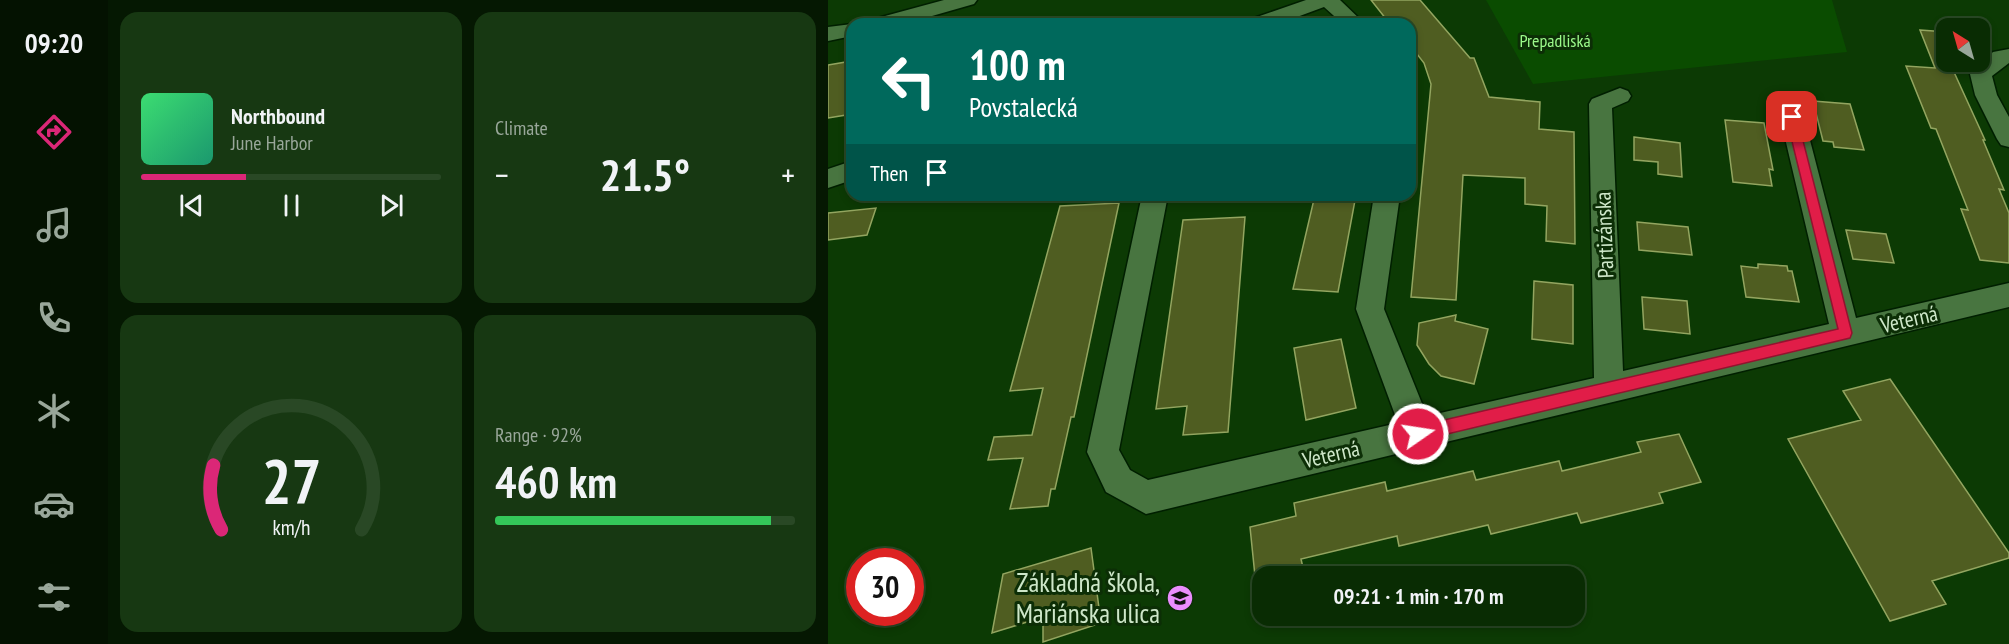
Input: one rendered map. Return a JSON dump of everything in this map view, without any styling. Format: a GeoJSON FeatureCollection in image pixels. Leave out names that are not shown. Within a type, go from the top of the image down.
{"type":"FeatureCollection","features":[{"type":"Feature","properties":{"kind":"street"},"geometry":{"type":"LineString","coordinates":[[902,18],[967,0]]}},
{"type":"Feature","properties":{"kind":"street"},"geometry":{"type":"LineString","coordinates":[[1275,18],[1327,0],[1348,18]]}},
{"type":"Feature","properties":{"kind":"street"},"geometry":{"type":"LineString","coordinates":[[828,34],[846,31]]}},
{"type":"Feature","properties":{"kind":"street"},"geometry":{"type":"LineString","coordinates":[[2009,56],[2001,57],[1981,74],[1986,95],[2009,139]]}},
{"type":"Feature","properties":{"kind":"street","name":"Partizánska"},"geometry":{"type":"LineString","coordinates":[[1610,388],[1600,104],[1620,96]]}},
{"type":"Feature","properties":{"kind":"street"},"geometry":{"type":"LineString","coordinates":[[1792,117],[1846,333]]}},
{"type":"Feature","properties":{"kind":"street"},"geometry":{"type":"LineString","coordinates":[[828,179],[846,172]]}},
{"type":"Feature","properties":{"kind":"street","name":"Veterná"},"geometry":{"type":"LineString","coordinates":[[1154,201],[1103,452],[1118,481],[1146,497],[2009,295]]}},
{"type":"Feature","properties":{"kind":"street"},"geometry":{"type":"LineString","coordinates":[[1386,201],[1370,309],[1418,434]]}},
{"type":"Feature","properties":{"kind":"green space","name":"Prepadliská"},"geometry":{"type":"Polygon","coordinates":[[[1486,0],[1832,0],[1847,52],[1533,84],[1486,0]]]}},
{"type":"Feature","properties":{"kind":"building"},"geometry":{"type":"Polygon","coordinates":[[[1371,0],[1420,0],[1470,58],[1474,58],[1489,97],[1540,102],[1539,129],[1574,132],[1575,244],[1546,241],[1547,206],[1525,204],[1525,178],[1463,175],[1456,300],[1411,297],[1431,84],[1424,63],[1416,53],[1416,18],[1385,18],[1371,0]]]}},
{"type":"Feature","properties":{"kind":"building"},"geometry":{"type":"Polygon","coordinates":[[[1920,30],[1936,31],[1936,72],[1954,72],[1985,140],[1983,140],[2004,190],[1999,189],[2009,213],[2009,263],[1980,260],[1961,209],[1968,210],[1936,129],[1931,128],[1906,66],[1935,68],[1920,30]]]}},
{"type":"Feature","properties":{"kind":"building"},"geometry":{"type":"Polygon","coordinates":[[[846,62],[846,115],[828,118],[828,65],[846,62]]]}},
{"type":"Feature","properties":{"kind":"building"},"geometry":{"type":"Polygon","coordinates":[[[1813,101],[1850,104],[1864,150],[1834,147],[1833,142],[1823,141],[1813,101]]]}},
{"type":"Feature","properties":{"kind":"building"},"geometry":{"type":"Polygon","coordinates":[[[1725,120],[1764,123],[1773,170],[1769,169],[1772,186],[1733,182],[1725,120]]]}},
{"type":"Feature","properties":{"kind":"building"},"geometry":{"type":"Polygon","coordinates":[[[1634,137],[1680,143],[1682,177],[1658,174],[1658,162],[1634,160],[1634,137]]]}},
{"type":"Feature","properties":{"kind":"building"},"geometry":{"type":"Polygon","coordinates":[[[1314,201],[1355,201],[1338,292],[1293,289],[1314,201]]]}},
{"type":"Feature","properties":{"kind":"building"},"geometry":{"type":"Polygon","coordinates":[[[1119,203],[1074,417],[1071,417],[1055,489],[1051,489],[1048,506],[1010,509],[1023,458],[988,460],[994,437],[1032,435],[1043,388],[1010,391],[1060,206],[1119,203]]]}},
{"type":"Feature","properties":{"kind":"building"},"geometry":{"type":"Polygon","coordinates":[[[876,208],[867,235],[828,240],[828,213],[876,208]]]}},
{"type":"Feature","properties":{"kind":"building"},"geometry":{"type":"Polygon","coordinates":[[[1245,217],[1228,432],[1183,435],[1187,406],[1156,409],[1183,220],[1245,217]]]}},
{"type":"Feature","properties":{"kind":"building"},"geometry":{"type":"Polygon","coordinates":[[[1637,222],[1688,227],[1692,255],[1639,250],[1637,222]]]}},
{"type":"Feature","properties":{"kind":"building"},"geometry":{"type":"Polygon","coordinates":[[[1846,230],[1886,234],[1894,263],[1853,259],[1846,230]]]}},
{"type":"Feature","properties":{"kind":"building"},"geometry":{"type":"Polygon","coordinates":[[[1758,264],[1787,266],[1788,271],[1792,271],[1799,302],[1746,297],[1741,266],[1758,268],[1758,264]]]}},
{"type":"Feature","properties":{"kind":"building"},"geometry":{"type":"Polygon","coordinates":[[[1534,281],[1573,285],[1573,344],[1532,339],[1534,281]]]}},
{"type":"Feature","properties":{"kind":"building"},"geometry":{"type":"Polygon","coordinates":[[[1642,297],[1687,301],[1690,334],[1644,329],[1642,297]]]}},
{"type":"Feature","properties":{"kind":"building"},"geometry":{"type":"Polygon","coordinates":[[[1456,315],[1455,321],[1488,329],[1474,384],[1441,376],[1429,364],[1417,345],[1419,323],[1456,315]]]}},
{"type":"Feature","properties":{"kind":"building"},"geometry":{"type":"Polygon","coordinates":[[[1341,339],[1356,408],[1306,420],[1294,348],[1341,339]]]}},
{"type":"Feature","properties":{"kind":"building"},"geometry":{"type":"Polygon","coordinates":[[[1890,379],[2009,553],[2009,558],[1932,581],[1946,604],[1890,621],[1788,439],[1861,420],[1843,391],[1890,379]]]}},
{"type":"Feature","properties":{"kind":"building"},"geometry":{"type":"Polygon","coordinates":[[[1679,434],[1701,482],[1659,493],[1663,503],[1581,523],[1577,513],[1491,534],[1488,525],[1399,546],[1397,536],[1301,559],[1303,566],[1254,566],[1250,527],[1296,516],[1294,503],[1385,482],[1387,491],[1473,471],[1476,480],[1559,461],[1562,471],[1641,452],[1637,442],[1679,434]]]}},
{"type":"Feature","properties":{"kind":"building"},"geometry":{"type":"Polygon","coordinates":[[[1091,548],[1101,623],[1043,642],[1043,617],[992,633],[1003,574],[1091,548]]]}},
{"type":"Feature","properties":{"kind":"place","name":"Základná škola, Mariánska ulica"},"geometry":{"type":"Point","coordinates":[1180,598]}},
{"type":"Feature","properties":{"kind":"route"},"geometry":{"type":"LineString","coordinates":[[1418,434],[1846,333],[1792,117]]}}]}
